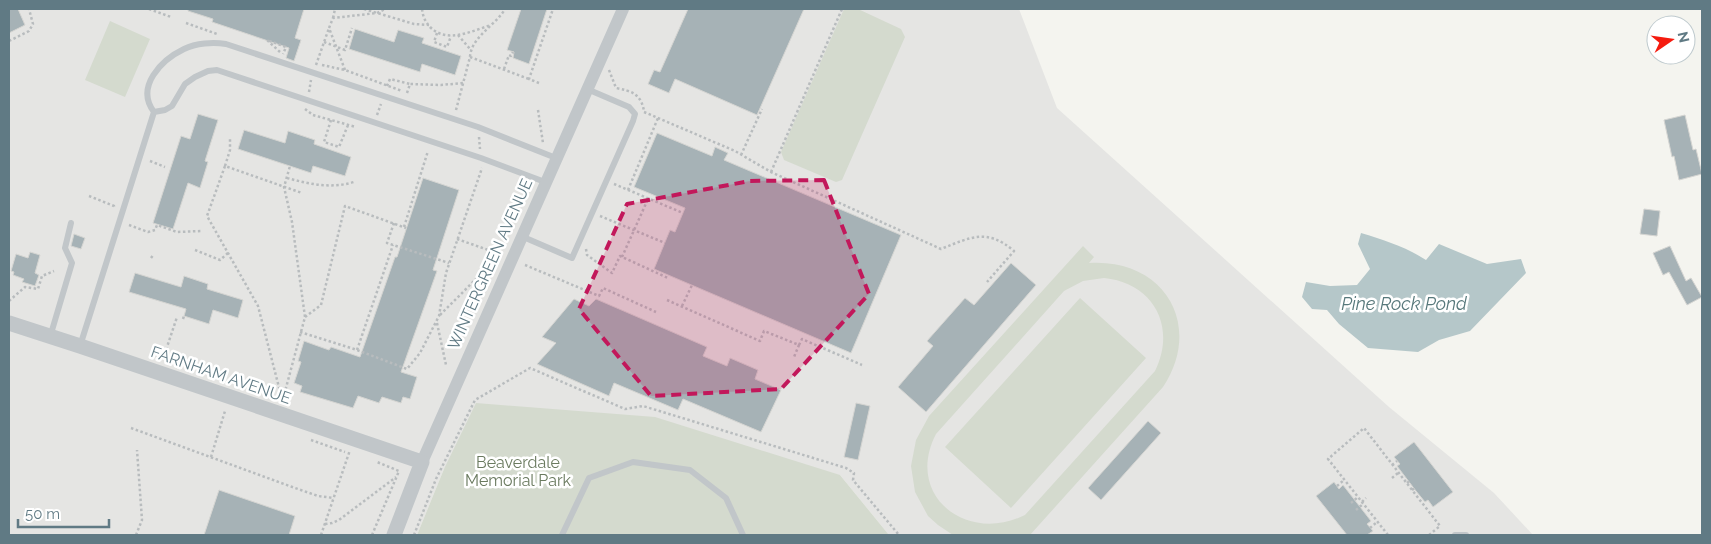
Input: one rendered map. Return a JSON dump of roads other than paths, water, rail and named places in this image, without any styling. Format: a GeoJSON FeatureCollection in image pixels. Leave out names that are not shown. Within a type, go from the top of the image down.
{"type":"FeatureCollection","features":[{"type":"Feature","properties":{"kind":"street","name":"WINTERGREEN AVENUE"},"geometry":{"type":"LineString","coordinates":[[394,535],[422,462],[623,9]]}},
{"type":"Feature","properties":{"kind":"street","name":"FARNHAM AVENUE"},"geometry":{"type":"LineString","coordinates":[[9,324],[80,346],[352,446],[422,462]]}},
{"type":"Feature","properties":{"kind":"lane"},"geometry":{"type":"LineString","coordinates":[[154,112],[149,105],[147,88],[152,77],[170,57],[192,46],[217,43],[226,44],[478,127],[556,158]]}},
{"type":"Feature","properties":{"kind":"lane"},"geometry":{"type":"LineString","coordinates":[[154,112],[172,106],[185,84],[195,76],[216,70],[481,158],[545,182]]}},
{"type":"Feature","properties":{"kind":"lane"},"geometry":{"type":"LineString","coordinates":[[522,236],[572,258],[576,250],[635,114],[629,107],[587,89]]}},
{"type":"Feature","properties":{"kind":"lane"},"geometry":{"type":"LineString","coordinates":[[80,346],[154,112]]}},
{"type":"Feature","properties":{"kind":"lane"},"geometry":{"type":"LineString","coordinates":[[50,337],[72,262],[65,248],[71,223]]}},
{"type":"Feature","properties":{"kind":"lane"},"geometry":{"type":"LineString","coordinates":[[562,535],[589,478],[633,462],[690,470],[726,498],[743,535]]}},
{"type":"Feature","properties":{"kind":"lane"},"geometry":{"type":"LineString","coordinates":[[1455,535],[1466,535]]}},
{"type":"Feature","properties":{"kind":"water","name":"Pine Rock Pond"},"geometry":{"type":"Polygon","coordinates":[[[1361,233],[1403,248],[1426,260],[1439,244],[1487,264],[1521,259],[1526,273],[1470,331],[1439,340],[1418,352],[1368,348],[1339,324],[1327,310],[1312,309],[1302,297],[1306,282],[1330,286],[1357,285],[1370,269],[1358,244],[1361,233]]]}},
{"type":"Feature","properties":{"kind":"park label","name":"Beaverdale Memorial Park"},"geometry":{"type":"Point","coordinates":[518,471]}}]}
